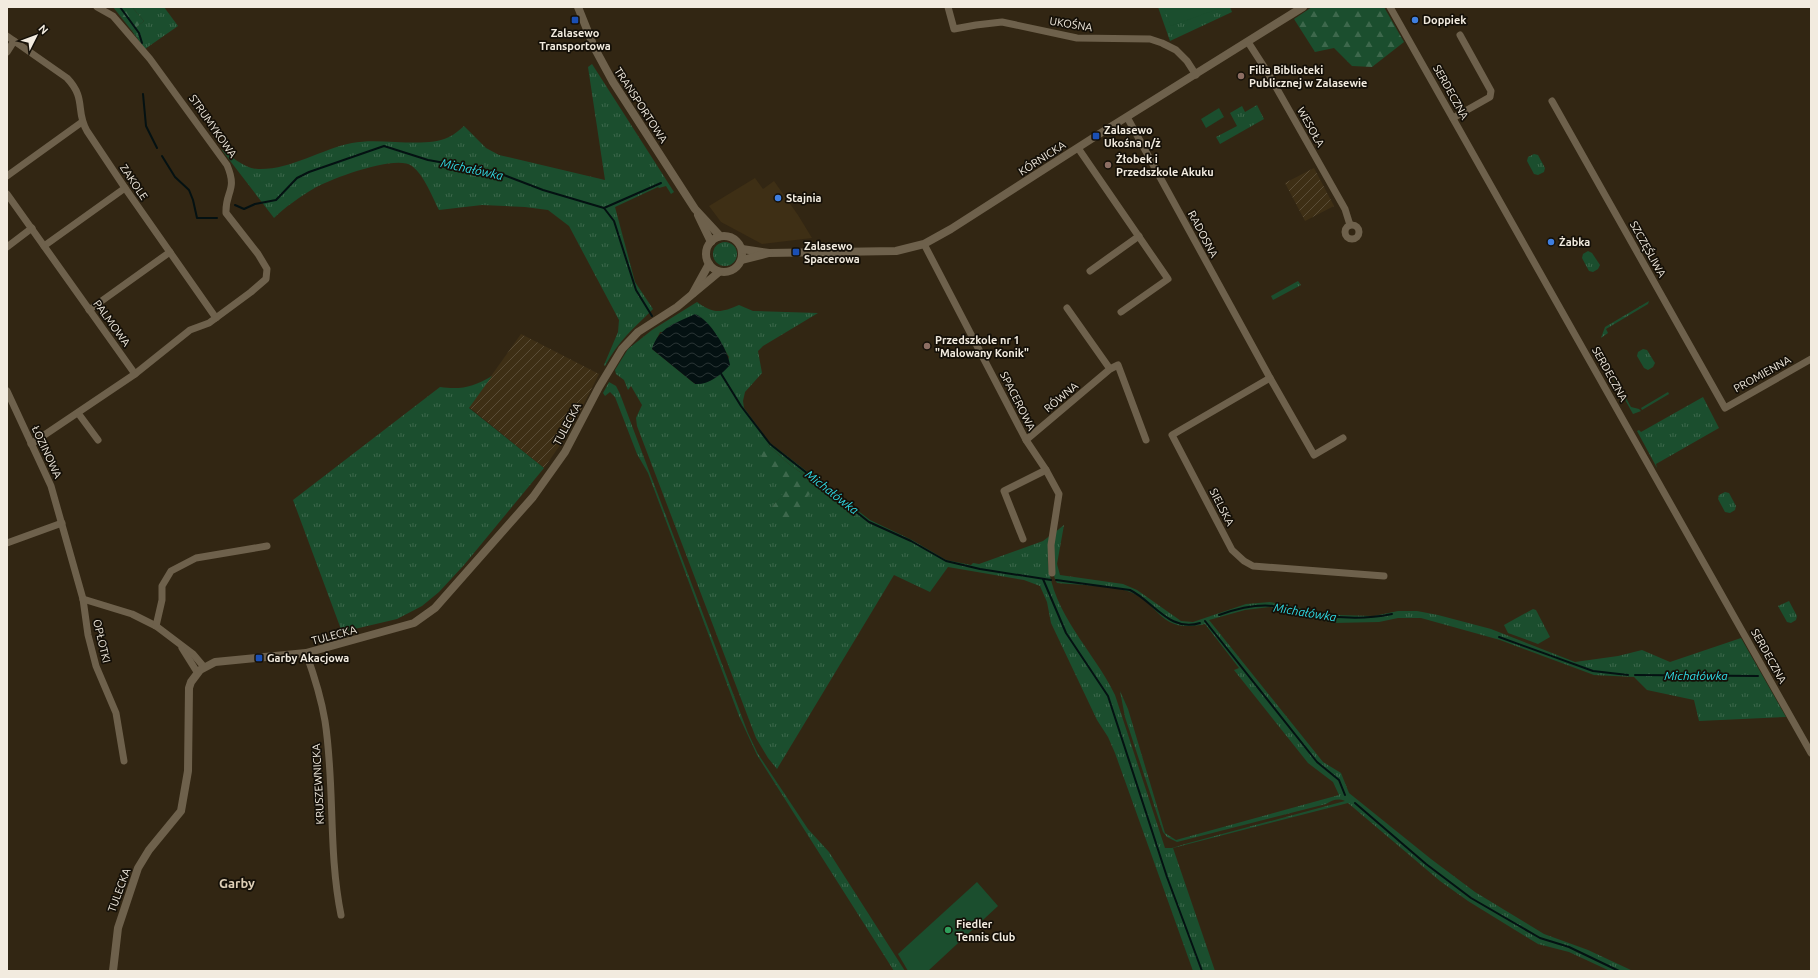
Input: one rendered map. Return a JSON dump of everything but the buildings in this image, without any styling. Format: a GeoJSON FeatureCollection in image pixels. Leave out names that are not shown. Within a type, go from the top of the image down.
{"type":"FeatureCollection","features":[{"type":"Feature","properties":{"kind":"street","name":"STRUMYKOWA"},"geometry":{"type":"LineString","coordinates":[[97,7],[113,16],[150,59],[212,141],[227,165],[232,177],[232,189],[225,205],[226,213],[258,254],[267,269],[266,279],[209,324],[190,330],[135,374]]}},
{"type":"Feature","properties":{"kind":"street","name":"TRANSPORTOWA"},"geometry":{"type":"LineString","coordinates":[[578,7],[604,66],[695,209],[711,242]]}},
{"type":"Feature","properties":{"kind":"street","name":"UKOŚNA"},"geometry":{"type":"LineString","coordinates":[[948,7],[954,29],[976,24],[1002,22],[1072,37],[1139,38],[1162,43],[1182,56],[1196,75]]}},
{"type":"Feature","properties":{"kind":"street","name":"KÓRNICKA"},"geometry":{"type":"LineString","coordinates":[[742,249],[769,253],[896,252],[924,244],[958,225],[1303,7]]}},
{"type":"Feature","properties":{"kind":"street","name":"SERDECZNA"},"geometry":{"type":"LineString","coordinates":[[1390,7],[1811,753]]}},
{"type":"Feature","properties":{"kind":"street"},"geometry":{"type":"LineString","coordinates":[[1453,118],[1490,97],[1492,91],[1460,35]]}},
{"type":"Feature","properties":{"kind":"street"},"geometry":{"type":"LineString","coordinates":[[7,36],[67,78],[74,85],[82,105],[82,122],[7,176]]}},
{"type":"Feature","properties":{"kind":"street"},"geometry":{"type":"LineString","coordinates":[[7,52],[14,41]]}},
{"type":"Feature","properties":{"kind":"street","name":"WESOŁA"},"geometry":{"type":"LineString","coordinates":[[1248,42],[1268,73],[1345,209],[1350,225]]}},
{"type":"Feature","properties":{"kind":"street","name":"SZCZĘŚLIWA"},"geometry":{"type":"LineString","coordinates":[[1552,101],[1725,408]]}},
{"type":"Feature","properties":{"kind":"street","name":"RADOSNA"},"geometry":{"type":"LineString","coordinates":[[1128,117],[1261,362],[1314,455],[1343,438]]}},
{"type":"Feature","properties":{"kind":"street","name":"ZAKOLE"},"geometry":{"type":"LineString","coordinates":[[82,122],[125,188],[216,318]]}},
{"type":"Feature","properties":{"kind":"street"},"geometry":{"type":"LineString","coordinates":[[1078,148],[1168,279],[1121,312]]}},
{"type":"Feature","properties":{"kind":"street"},"geometry":{"type":"LineString","coordinates":[[44,246],[125,188]]}},
{"type":"Feature","properties":{"kind":"street","name":"PALMOWA"},"geometry":{"type":"LineString","coordinates":[[7,194],[135,374]]}},
{"type":"Feature","properties":{"kind":"street","name":"TRANSPORTOWA"},"geometry":{"type":"LineString","coordinates":[[695,209],[720,236]]}},
{"type":"Feature","properties":{"kind":"street"},"geometry":{"type":"LineString","coordinates":[[7,247],[32,228]]}},
{"type":"Feature","properties":{"kind":"street"},"geometry":{"type":"LineString","coordinates":[[693,294],[720,272],[732,271],[742,260],[742,249],[736,240],[731,237],[720,236],[711,242],[706,253],[709,264],[720,272]]}},
{"type":"Feature","properties":{"kind":"street"},"geometry":{"type":"LineString","coordinates":[[1090,271],[1139,236]]}},
{"type":"Feature","properties":{"kind":"street","name":"SPACEROWA"},"geometry":{"type":"LineString","coordinates":[[924,244],[1026,440],[1046,470],[1059,494],[1051,544],[1052,573]]}},
{"type":"Feature","properties":{"kind":"street"},"geometry":{"type":"LineString","coordinates":[[89,310],[170,252]]}},
{"type":"Feature","properties":{"kind":"street","name":"KÓRNICKA"},"geometry":{"type":"LineString","coordinates":[[742,260],[769,253]]}},
{"type":"Feature","properties":{"kind":"street"},"geometry":{"type":"LineString","coordinates":[[693,294],[709,264]]}},
{"type":"Feature","properties":{"kind":"street","name":"TULECKA"},"geometry":{"type":"LineString","coordinates":[[113,971],[116,934],[136,873],[149,850],[181,811],[188,771],[189,688],[200,670],[215,662],[306,653],[404,627],[422,619],[435,608],[533,497],[565,452],[599,387],[622,349],[648,326],[693,294]]}},
{"type":"Feature","properties":{"kind":"street"},"geometry":{"type":"LineString","coordinates":[[1067,308],[1110,369],[1118,365],[1146,440]]}},
{"type":"Feature","properties":{"kind":"street","name":"PROMIENNA"},"geometry":{"type":"LineString","coordinates":[[1725,408],[1811,360]]}},
{"type":"Feature","properties":{"kind":"street","name":"RÓWNA"},"geometry":{"type":"LineString","coordinates":[[1026,440],[1110,369]]}},
{"type":"Feature","properties":{"kind":"street"},"geometry":{"type":"LineString","coordinates":[[31,444],[135,374]]}},
{"type":"Feature","properties":{"kind":"street","name":"SIELSKA"},"geometry":{"type":"LineString","coordinates":[[1270,378],[1172,435],[1232,550],[1244,561],[1253,566],[1384,576]]}},
{"type":"Feature","properties":{"kind":"street","name":"ŁOZINOWA"},"geometry":{"type":"LineString","coordinates":[[7,391],[51,486],[62,523]]}},
{"type":"Feature","properties":{"kind":"street"},"geometry":{"type":"LineString","coordinates":[[78,413],[98,440]]}},
{"type":"Feature","properties":{"kind":"street"},"geometry":{"type":"LineString","coordinates":[[1023,539],[1004,491],[1046,470]]}},
{"type":"Feature","properties":{"kind":"street"},"geometry":{"type":"LineString","coordinates":[[7,543],[62,523]]}},
{"type":"Feature","properties":{"kind":"street","name":"OPŁOTKI"},"geometry":{"type":"LineString","coordinates":[[62,523],[83,599],[88,635],[96,666],[116,713],[124,761]]}},
{"type":"Feature","properties":{"kind":"street"},"geometry":{"type":"LineString","coordinates":[[156,626],[162,600],[162,586],[171,571],[196,558],[267,546]]}},
{"type":"Feature","properties":{"kind":"street"},"geometry":{"type":"LineString","coordinates":[[83,599],[132,614],[156,626],[193,654],[200,670]]}},
{"type":"Feature","properties":{"kind":"street","name":"KRUSZEWNICKA"},"geometry":{"type":"LineString","coordinates":[[306,653],[318,688],[325,721],[335,878],[341,915]]}},
{"type":"Feature","properties":{"kind":"shaded area"},"geometry":{"type":"Polygon","coordinates":[[[1314,168],[1334,206],[1305,221],[1285,183],[1314,168]]]}},
{"type":"Feature","properties":{"kind":"shaded area"},"geometry":{"type":"Polygon","coordinates":[[[755,178],[763,189],[774,181],[812,238],[762,244],[721,222],[709,206],[755,178]]]}},
{"type":"Feature","properties":{"kind":"shaded area"},"geometry":{"type":"Polygon","coordinates":[[[521,334],[599,374],[570,431],[544,468],[469,407],[521,334]]]}},
{"type":"Feature","properties":{"kind":"green space"},"geometry":{"type":"Polygon","coordinates":[[[113,7],[132,7],[144,21],[132,31],[113,7]]]}},
{"type":"Feature","properties":{"kind":"green space"},"geometry":{"type":"Polygon","coordinates":[[[132,7],[164,7],[178,26],[145,49],[132,31],[144,21],[132,7]]]}},
{"type":"Feature","properties":{"kind":"green space"},"geometry":{"type":"Polygon","coordinates":[[[1158,7],[1230,7],[1232,12],[1170,41],[1158,7]]]}},
{"type":"Feature","properties":{"kind":"green space"},"geometry":{"type":"Polygon","coordinates":[[[1164,7],[1223,7],[1171,26],[1164,7]]]}},
{"type":"Feature","properties":{"kind":"green space"},"geometry":{"type":"Polygon","coordinates":[[[1312,7],[1384,7],[1404,42],[1372,67],[1352,66],[1334,48],[1315,52],[1294,19],[1312,7]]]}},
{"type":"Feature","properties":{"kind":"green space"},"geometry":{"type":"Polygon","coordinates":[[[592,64],[674,192],[671,194],[666,186],[658,187],[615,207],[635,282],[653,309],[615,349],[605,366],[604,365],[618,332],[619,320],[569,226],[548,210],[525,207],[482,205],[439,210],[428,187],[417,170],[404,163],[392,163],[363,169],[321,185],[298,199],[274,218],[221,149],[238,162],[248,167],[258,169],[270,168],[294,163],[352,143],[376,141],[415,143],[439,140],[451,136],[464,126],[486,148],[499,155],[605,180],[588,67],[592,64]]]}},
{"type":"Feature","properties":{"kind":"green space"},"geometry":{"type":"Polygon","coordinates":[[[1257,105],[1264,119],[1220,144],[1216,137],[1237,126],[1230,113],[1242,106],[1245,112],[1257,105]]]}},
{"type":"Feature","properties":{"kind":"green space"},"geometry":{"type":"Polygon","coordinates":[[[1219,108],[1224,117],[1206,128],[1201,119],[1219,108]]]}},
{"type":"Feature","properties":{"kind":"green space"},"geometry":{"type":"Polygon","coordinates":[[[1534,154],[1538,155],[1545,168],[1544,172],[1538,175],[1534,174],[1527,161],[1528,157],[1534,154]]]}},
{"type":"Feature","properties":{"kind":"green space"},"geometry":{"type":"Polygon","coordinates":[[[725,242],[734,245],[737,254],[734,263],[725,266],[716,263],[713,254],[716,245],[725,242]]]}},
{"type":"Feature","properties":{"kind":"green space"},"geometry":{"type":"Polygon","coordinates":[[[1588,251],[1592,253],[1600,265],[1598,269],[1593,272],[1589,271],[1582,258],[1583,254],[1588,251]]]}},
{"type":"Feature","properties":{"kind":"green space"},"geometry":{"type":"Polygon","coordinates":[[[1298,281],[1301,285],[1273,300],[1271,296],[1298,281]]]}},
{"type":"Feature","properties":{"kind":"green space"},"geometry":{"type":"Polygon","coordinates":[[[1649,301],[1648,304],[1606,329],[1608,333],[1601,338],[1605,327],[1649,301]]]}},
{"type":"Feature","properties":{"kind":"green space"},"geometry":{"type":"Polygon","coordinates":[[[697,302],[708,309],[717,311],[727,310],[739,305],[753,311],[818,313],[763,346],[758,351],[762,373],[745,392],[743,401],[744,408],[770,443],[870,520],[912,540],[946,560],[971,565],[973,563],[979,564],[1043,541],[1051,535],[1048,562],[1051,581],[1057,599],[1075,632],[1115,695],[1165,848],[1172,848],[1345,801],[1335,800],[1326,804],[1177,842],[1167,837],[1163,832],[1125,717],[1120,691],[1128,709],[1165,833],[1176,840],[1339,795],[1333,782],[1308,763],[1234,670],[1239,668],[1205,624],[1189,626],[1177,625],[1168,621],[1136,595],[1124,590],[1099,586],[1057,583],[1052,565],[1054,533],[1064,525],[1057,564],[1060,575],[1123,584],[1137,590],[1181,621],[1193,622],[1246,604],[1270,602],[1335,615],[1374,616],[1398,611],[1417,611],[1491,629],[1575,662],[1618,656],[1642,650],[1670,662],[1741,638],[1786,717],[1699,721],[1694,700],[1647,690],[1634,677],[1594,675],[1500,640],[1421,618],[1398,618],[1379,622],[1333,623],[1270,607],[1245,610],[1209,620],[1323,762],[1341,773],[1349,793],[1431,859],[1475,892],[1544,934],[1588,950],[1633,971],[1610,971],[1569,952],[1538,944],[1468,901],[1440,881],[1348,803],[1173,848],[1215,971],[1193,971],[1115,753],[1108,737],[1097,720],[1051,623],[1047,602],[1040,586],[1024,580],[948,567],[930,592],[894,575],[777,769],[768,758],[756,738],[637,426],[636,418],[642,405],[631,386],[628,390],[624,380],[616,374],[615,370],[628,349],[652,330],[697,302]],[[712,329],[660,332],[652,349],[695,384],[708,381],[717,376],[724,369],[729,357],[712,329]],[[767,444],[787,480],[787,490],[772,507],[817,483],[791,466],[767,444]]]}},
{"type":"Feature","properties":{"kind":"green space"},"geometry":{"type":"Polygon","coordinates":[[[1643,349],[1647,350],[1655,363],[1653,367],[1648,370],[1644,368],[1637,356],[1638,352],[1643,349]]]}},
{"type":"Feature","properties":{"kind":"green space"},"geometry":{"type":"Polygon","coordinates":[[[1610,370],[1631,407],[1641,411],[1633,414],[1609,371],[1610,370]]]}},
{"type":"Feature","properties":{"kind":"green space"},"geometry":{"type":"Polygon","coordinates":[[[492,376],[469,408],[544,468],[464,565],[439,592],[422,606],[397,619],[342,632],[293,500],[440,387],[467,387],[492,376]]]}},
{"type":"Feature","properties":{"kind":"green space"},"geometry":{"type":"Polygon","coordinates":[[[609,382],[616,386],[620,394],[748,733],[758,754],[808,829],[829,852],[905,971],[894,971],[757,755],[739,716],[648,473],[637,454],[615,397],[610,392],[605,396],[603,393],[609,382]]]}},
{"type":"Feature","properties":{"kind":"green space"},"geometry":{"type":"Polygon","coordinates":[[[1668,392],[1669,394],[1642,410],[1641,408],[1668,392]]]}},
{"type":"Feature","properties":{"kind":"green space"},"geometry":{"type":"Polygon","coordinates":[[[1703,397],[1719,428],[1656,464],[1657,468],[1637,431],[1639,430],[1641,432],[1703,397]]]}},
{"type":"Feature","properties":{"kind":"green space"},"geometry":{"type":"Polygon","coordinates":[[[767,444],[791,466],[817,483],[789,523],[772,507],[786,490],[787,480],[778,478],[759,453],[767,444]]]}},
{"type":"Feature","properties":{"kind":"green space"},"geometry":{"type":"Polygon","coordinates":[[[1725,492],[1729,493],[1736,506],[1735,510],[1730,513],[1725,512],[1718,499],[1719,495],[1725,492]]]}},
{"type":"Feature","properties":{"kind":"green space"},"geometry":{"type":"Polygon","coordinates":[[[1789,601],[1797,616],[1796,620],[1791,623],[1787,622],[1778,606],[1789,601]]]}},
{"type":"Feature","properties":{"kind":"green space"},"geometry":{"type":"Polygon","coordinates":[[[1533,609],[1536,610],[1550,637],[1538,644],[1508,633],[1504,625],[1533,609]]]}},
{"type":"Feature","properties":{"kind":"green space","name":"Fiedler Tennis Club"},"geometry":{"type":"Polygon","coordinates":[[[977,882],[998,906],[928,971],[908,971],[898,954],[977,882]]]}},
{"type":"Feature","properties":{"kind":"water"},"geometry":{"type":"Polygon","coordinates":[[[695,314],[706,322],[717,335],[726,351],[730,365],[714,379],[700,384],[695,384],[652,349],[659,336],[664,331],[675,323],[695,314]]]}},
{"type":"Feature","properties":{"kind":"waterway","name":"Michałówka"},"geometry":{"type":"LineString","coordinates":[[120,7],[139,33],[142,43]]}},
{"type":"Feature","properties":{"kind":"waterway","name":"Michałówka"},"geometry":{"type":"LineString","coordinates":[[143,94],[146,126],[157,148]]}},
{"type":"Feature","properties":{"kind":"waterway","name":"Michałówka"},"geometry":{"type":"LineString","coordinates":[[235,205],[244,209],[255,204],[276,200],[297,178],[309,172],[384,146],[428,160],[496,172],[543,190],[604,208],[614,221],[636,290],[652,316]]}},
{"type":"Feature","properties":{"kind":"waterway","name":"Michałówka"},"geometry":{"type":"LineString","coordinates":[[162,156],[175,177],[189,190],[197,218],[217,218]]}},
{"type":"Feature","properties":{"kind":"waterway"},"geometry":{"type":"LineString","coordinates":[[604,208],[661,183]]}},
{"type":"Feature","properties":{"kind":"waterway","name":"Michałówka"},"geometry":{"type":"LineString","coordinates":[[720,372],[741,406],[770,444],[869,522],[911,541],[946,561],[980,569],[1051,580]]}},
{"type":"Feature","properties":{"kind":"waterway"},"geometry":{"type":"LineString","coordinates":[[1043,579],[1066,633],[1108,696],[1167,877],[1202,971]]}},
{"type":"Feature","properties":{"kind":"waterway","name":"Michałówka"},"geometry":{"type":"LineString","coordinates":[[1056,580],[1130,590],[1171,620],[1180,624],[1189,625],[1200,623]]}},
{"type":"Feature","properties":{"kind":"waterway","name":"Michałówka"},"geometry":{"type":"LineString","coordinates":[[1219,615],[1259,606],[1285,607],[1322,615],[1340,617],[1366,618],[1392,614]]}},
{"type":"Feature","properties":{"kind":"waterway"},"geometry":{"type":"LineString","coordinates":[[1205,621],[1317,762],[1339,780],[1345,795]]}},
{"type":"Feature","properties":{"kind":"waterway","name":"Michałówka"},"geometry":{"type":"LineString","coordinates":[[1499,637],[1593,671],[1628,675]]}},
{"type":"Feature","properties":{"kind":"waterway","name":"Michałówka"},"geometry":{"type":"LineString","coordinates":[[1635,675],[1758,676]]}},
{"type":"Feature","properties":{"kind":"waterway"},"geometry":{"type":"LineString","coordinates":[[1355,803],[1426,864],[1471,898],[1540,938],[1569,947],[1619,971]]}},
{"type":"Feature","properties":{"kind":"place","name":"Zalasewo Transportowa"},"geometry":{"type":"Point","coordinates":[575,20]}},
{"type":"Feature","properties":{"kind":"place","name":"Doppiek"},"geometry":{"type":"Point","coordinates":[1415,20]}},
{"type":"Feature","properties":{"kind":"place","name":"Filia Biblioteki Publicznej w Zalasewie"},"geometry":{"type":"Point","coordinates":[1241,76]}},
{"type":"Feature","properties":{"kind":"place","name":"Zalasewo Ukośna n/ż"},"geometry":{"type":"Point","coordinates":[1096,136]}},
{"type":"Feature","properties":{"kind":"place","name":"Żłobek i Przedszkole Akuku"},"geometry":{"type":"Point","coordinates":[1108,165]}},
{"type":"Feature","properties":{"kind":"place","name":"Stajnia"},"geometry":{"type":"Point","coordinates":[778,198]}},
{"type":"Feature","properties":{"kind":"place","name":"Żabka"},"geometry":{"type":"Point","coordinates":[1551,242]}},
{"type":"Feature","properties":{"kind":"place","name":"Zalasewo Spacerowa"},"geometry":{"type":"Point","coordinates":[796,252]}},
{"type":"Feature","properties":{"kind":"place","name":"Przedszkole nr 1 \"Malowany Konik\""},"geometry":{"type":"Point","coordinates":[927,346]}},
{"type":"Feature","properties":{"kind":"place","name":"Garby Akacjowa"},"geometry":{"type":"Point","coordinates":[259,658]}},
{"type":"Feature","properties":{"kind":"place","name":"Fiedler Tennis Club"},"geometry":{"type":"Point","coordinates":[948,930]}},
{"type":"Feature","properties":{"kind":"district","name":"Garby"},"geometry":{"type":"Point","coordinates":[237,883]}}]}
